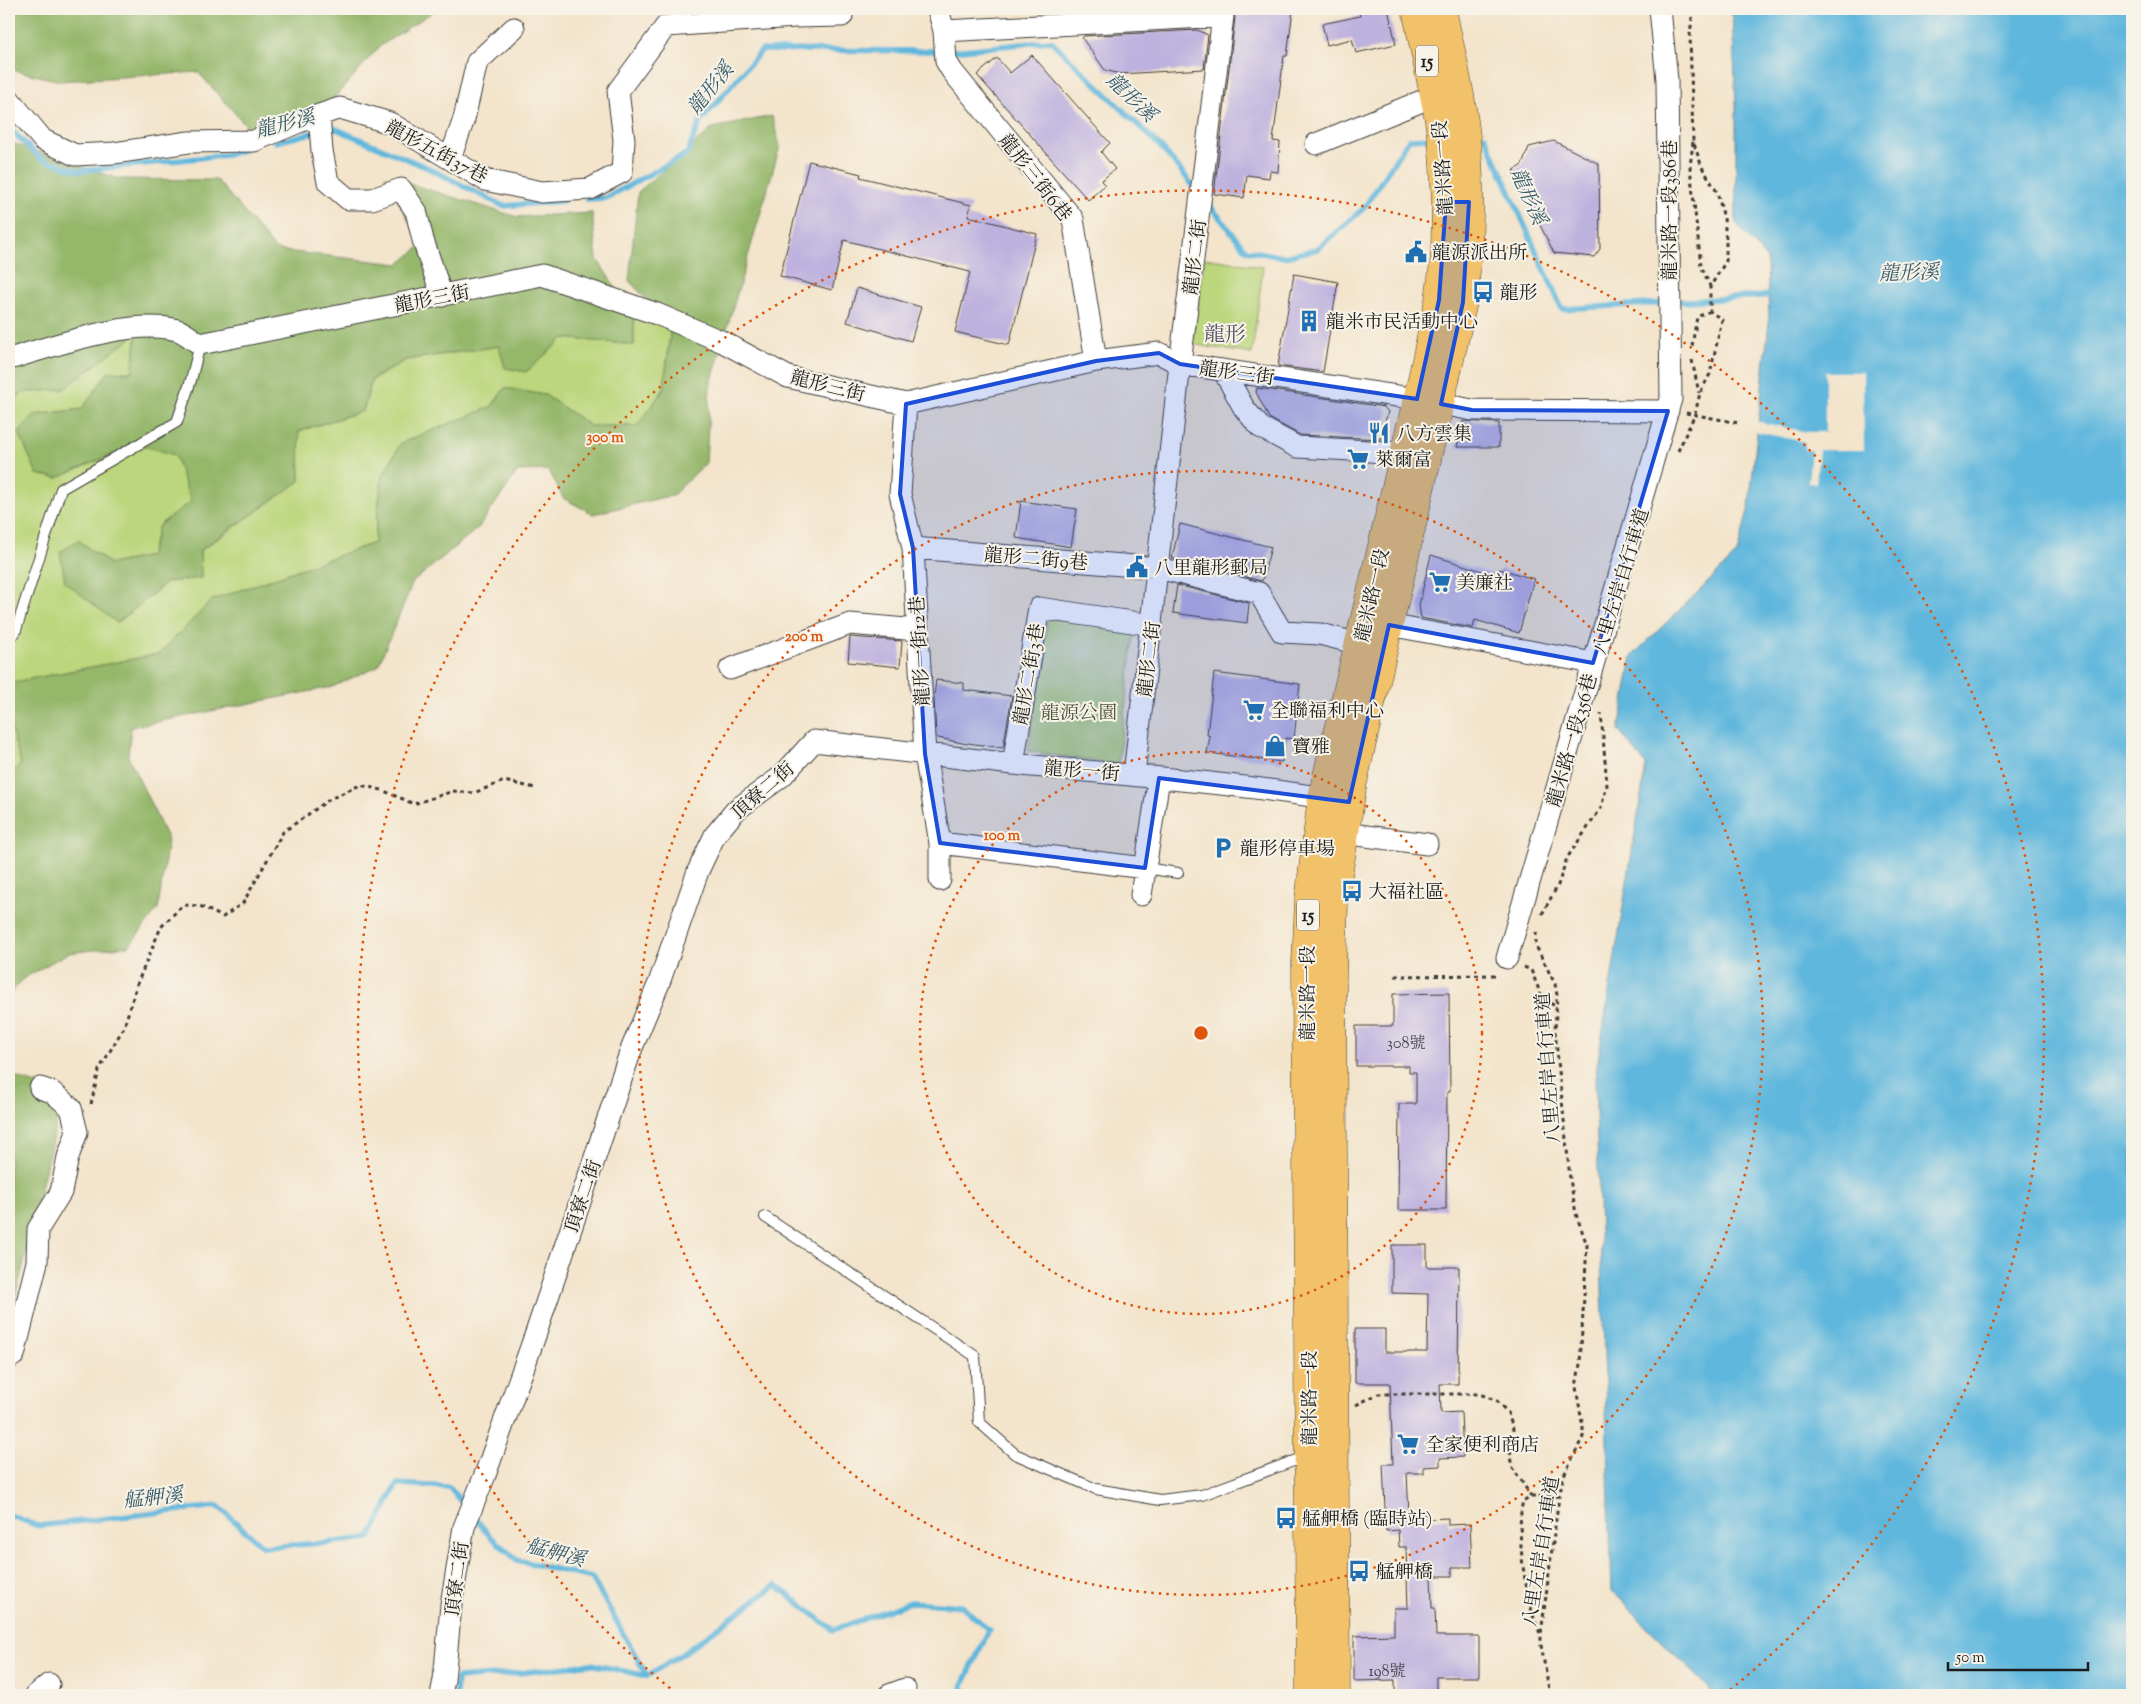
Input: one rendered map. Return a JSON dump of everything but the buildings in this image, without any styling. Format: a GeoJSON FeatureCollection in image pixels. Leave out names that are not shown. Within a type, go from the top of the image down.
{"type":"FeatureCollection","features":[{"type":"Feature","properties":{"kind":"main road","name":"龍米路一段"},"geometry":{"type":"LineString","coordinates":[[1336,1695],[1332,975],[1334,900],[1349,802],[1389,626],[1429,401],[1445,256],[1458,202],[1455,149],[1416,9]]}},
{"type":"Feature","properties":{"kind":"main road","name":"龍米路一段"},"geometry":{"type":"LineString","coordinates":[[1442,9],[1445,108]]}},
{"type":"Feature","properties":{"kind":"main road","name":"龍米路一段"},"geometry":{"type":"LineString","coordinates":[[1310,1695],[1306,963],[1310,884],[1322,797],[1405,453],[1429,401]]}},
{"type":"Feature","properties":{"kind":"street","name":"龍形五街37巷"},"geometry":{"type":"LineString","coordinates":[[9,99],[44,140],[74,155],[114,153],[208,141],[254,141],[340,108],[390,123],[485,180],[542,192],[590,189],[622,172],[624,140],[618,91],[666,26],[795,17],[842,16],[842,9]]}},
{"type":"Feature","properties":{"kind":"street","name":"龍形三街6巷"},"geometry":{"type":"LineString","coordinates":[[938,9],[944,35],[946,61],[952,71],[1073,218],[1096,361]]}},
{"type":"Feature","properties":{"kind":"street","name":"龍米路一段386巷"},"geometry":{"type":"LineString","coordinates":[[1593,662],[1671,399],[1672,318],[1667,80],[1660,9]]}},
{"type":"Feature","properties":{"kind":"street","name":"龍形二街"},"geometry":{"type":"LineString","coordinates":[[944,35],[1223,16],[1180,364],[1159,568],[1134,775]]}},
{"type":"Feature","properties":{"kind":"street"},"geometry":{"type":"LineString","coordinates":[[450,158],[464,120],[477,62],[514,28]]}},
{"type":"Feature","properties":{"kind":"street"},"geometry":{"type":"LineString","coordinates":[[1316,144],[1445,108]]}},
{"type":"Feature","properties":{"kind":"street"},"geometry":{"type":"LineString","coordinates":[[319,115],[322,151],[328,182],[348,199],[372,199],[402,189],[416,211],[423,240],[442,296]]}},
{"type":"Feature","properties":{"kind":"street","name":"龍形三街"},"geometry":{"type":"LineString","coordinates":[[200,344],[542,275],[657,314],[723,342],[788,377],[906,404],[1096,361],[1159,353],[1180,364],[1429,401]]}},
{"type":"Feature","properties":{"kind":"street"},"geometry":{"type":"LineString","coordinates":[[9,359],[99,335],[143,327],[179,330],[200,344]]}},
{"type":"Feature","properties":{"kind":"street"},"geometry":{"type":"LineString","coordinates":[[1223,370],[1244,408],[1260,427],[1297,447],[1405,453]]}},
{"type":"Feature","properties":{"kind":"street"},"geometry":{"type":"LineString","coordinates":[[1429,401],[1472,410],[1668,410]]}},
{"type":"Feature","properties":{"kind":"street","name":"龍形一街12巷"},"geometry":{"type":"LineString","coordinates":[[906,404],[900,494],[913,548],[925,754],[940,843],[940,880]]}},
{"type":"Feature","properties":{"kind":"street","name":"龍形二街9巷"},"geometry":{"type":"LineString","coordinates":[[913,548],[1159,568],[1258,592],[1282,632],[1320,634],[1359,644]]}},
{"type":"Feature","properties":{"kind":"street","name":"龍形二街3巷"},"geometry":{"type":"LineString","coordinates":[[1012,764],[1040,608],[1152,625]]}},
{"type":"Feature","properties":{"kind":"street"},"geometry":{"type":"LineString","coordinates":[[730,669],[850,624],[918,630]]}},
{"type":"Feature","properties":{"kind":"street","name":"龍米路一段356巷"},"geometry":{"type":"LineString","coordinates":[[1389,626],[1593,662],[1507,958]]}},
{"type":"Feature","properties":{"kind":"street","name":"龍形一街"},"geometry":{"type":"LineString","coordinates":[[814,741],[1012,764],[1134,775],[1322,797],[1349,802]]}},
{"type":"Feature","properties":{"kind":"street","name":"頂寮二街"},"geometry":{"type":"LineString","coordinates":[[441,1695],[451,1605],[464,1527],[485,1475],[536,1333],[631,1050],[660,983],[698,871],[715,835],[736,810],[782,776],[814,741]]}},
{"type":"Feature","properties":{"kind":"street"},"geometry":{"type":"LineString","coordinates":[[1141,895],[1159,778]]}},
{"type":"Feature","properties":{"kind":"street"},"geometry":{"type":"LineString","coordinates":[[1344,832],[1427,844]]}},
{"type":"Feature","properties":{"kind":"street"},"geometry":{"type":"LineString","coordinates":[[940,843],[1145,868]]}},
{"type":"Feature","properties":{"kind":"street"},"geometry":{"type":"LineString","coordinates":[[9,1358],[14,1355],[37,1262],[38,1229],[60,1192],[68,1157],[77,1132],[71,1108],[52,1092],[40,1088]]}},
{"type":"Feature","properties":{"kind":"lane"},"geometry":{"type":"LineString","coordinates":[[9,636],[15,633],[61,489],[177,422],[191,380],[200,344]]}},
{"type":"Feature","properties":{"kind":"lane"},"geometry":{"type":"LineString","coordinates":[[1145,868],[1178,873]]}},
{"type":"Feature","properties":{"kind":"lane"},"geometry":{"type":"LineString","coordinates":[[765,1217],[975,1356],[979,1422],[1015,1454],[1096,1489],[1160,1500],[1202,1495],[1309,1455]]}},
{"type":"Feature","properties":{"kind":"path"},"geometry":{"type":"LineString","coordinates":[[1693,9],[1690,35],[1693,141],[1690,167],[1701,266],[1710,287],[1710,311]]}},
{"type":"Feature","properties":{"kind":"path"},"geometry":{"type":"LineString","coordinates":[[1693,141],[1702,167],[1717,192],[1725,225],[1726,261],[1710,287]]}},
{"type":"Feature","properties":{"kind":"path"},"geometry":{"type":"LineString","coordinates":[[1700,393],[1690,355],[1697,317],[1710,311]]}},
{"type":"Feature","properties":{"kind":"path"},"geometry":{"type":"LineString","coordinates":[[1674,458],[1695,414],[1700,393],[1710,374],[1722,320],[1710,311]]}},
{"type":"Feature","properties":{"kind":"path"},"geometry":{"type":"LineString","coordinates":[[1668,410],[1738,423]]}},
{"type":"Feature","properties":{"kind":"path"},"geometry":{"type":"LineString","coordinates":[[1541,915],[1558,885],[1567,858],[1601,808],[1607,786],[1601,708]]}},
{"type":"Feature","properties":{"kind":"path"},"geometry":{"type":"LineString","coordinates":[[77,1132],[91,1103],[99,1070],[124,1027],[137,984],[161,927],[183,906],[200,906],[223,917],[243,904],[283,832],[330,799],[360,785],[382,790],[414,804],[453,791],[474,793],[504,781],[535,788]]}},
{"type":"Feature","properties":{"kind":"path","name":"八里左岸自行車道"},"geometry":{"type":"LineString","coordinates":[[1539,923],[1536,932],[1536,946],[1554,984],[1556,1006],[1555,1031],[1570,1179],[1576,1214],[1587,1245],[1580,1364],[1576,1387],[1584,1428],[1583,1437],[1564,1475],[1559,1496],[1541,1634],[1541,1645],[1550,1695]]}},
{"type":"Feature","properties":{"kind":"path"},"geometry":{"type":"LineString","coordinates":[[1395,976],[1501,975],[1507,958],[1531,970],[1543,1000],[1556,1006]]}},
{"type":"Feature","properties":{"kind":"path"},"geometry":{"type":"LineString","coordinates":[[1351,1408],[1378,1394],[1480,1394],[1497,1400],[1508,1413],[1513,1429],[1510,1458],[1512,1468],[1531,1496]]}},
{"type":"Feature","properties":{"kind":"path"},"geometry":{"type":"LineString","coordinates":[[1541,1634],[1534,1619],[1523,1563],[1520,1511],[1523,1501],[1531,1496],[1559,1496]]}},
{"type":"Feature","properties":{"kind":"highlighted area"},"geometry":{"type":"Polygon","coordinates":[[[1446,202],[1469,202],[1463,302],[1441,404],[1472,410],[1668,411],[1593,663],[1389,625],[1349,802],[1159,778],[1145,868],[940,843],[925,754],[913,548],[900,494],[906,404],[1096,361],[1159,353],[1180,364],[1417,399],[1439,300],[1446,202]]]}},
{"type":"Feature","properties":{"kind":"green space"},"geometry":{"type":"Polygon","coordinates":[[[9,9],[437,9],[380,46],[327,106],[251,131],[198,72],[60,81],[9,69],[9,9]]]}},
{"type":"Feature","properties":{"kind":"green space"},"geometry":{"type":"Polygon","coordinates":[[[772,116],[780,146],[710,387],[706,463],[673,495],[593,514],[563,498],[549,470],[518,471],[479,527],[413,582],[378,666],[332,687],[131,727],[128,756],[168,840],[158,909],[129,946],[68,953],[24,978],[9,995],[9,774],[21,764],[12,734],[8,711],[10,691],[14,682],[159,654],[212,600],[374,543],[382,477],[401,443],[491,407],[505,388],[545,395],[590,426],[637,426],[664,389],[671,324],[629,281],[638,192],[713,128],[772,116]]]}},
{"type":"Feature","properties":{"kind":"green space"},"geometry":{"type":"Polygon","coordinates":[[[9,142],[120,179],[217,180],[276,250],[399,264],[422,245],[385,176],[517,217],[592,213],[597,259],[634,316],[634,345],[564,338],[526,372],[505,368],[499,346],[406,360],[372,379],[363,411],[299,431],[300,481],[200,550],[201,578],[167,582],[117,623],[65,582],[60,552],[78,540],[110,564],[150,556],[159,525],[191,502],[175,455],[137,444],[57,478],[37,474],[19,433],[34,415],[82,409],[108,372],[132,372],[137,333],[64,389],[21,393],[9,410],[9,142]]]}},
{"type":"Feature","properties":{"kind":"green space"},"geometry":{"type":"Polygon","coordinates":[[[1205,258],[1263,267],[1252,354],[1191,344],[1205,258]]]}},
{"type":"Feature","properties":{"kind":"green space"},"geometry":{"type":"Polygon","coordinates":[[[634,316],[671,324],[664,389],[637,426],[590,426],[545,395],[505,388],[491,407],[401,443],[382,477],[374,543],[212,600],[159,654],[14,682],[9,690],[9,410],[21,393],[64,389],[137,332],[132,372],[109,372],[82,409],[34,415],[37,474],[57,478],[137,444],[175,454],[192,502],[159,525],[150,556],[110,564],[78,540],[117,623],[167,582],[201,578],[200,551],[300,481],[299,431],[363,411],[372,380],[406,360],[500,346],[526,372],[564,338],[634,345],[634,316]]]}},
{"type":"Feature","properties":{"kind":"green space","name":"龍源公園"},"geometry":{"type":"Polygon","coordinates":[[[1048,618],[1135,627],[1118,765],[1028,751],[1048,618]]]}},
{"type":"Feature","properties":{"kind":"green space"},"geometry":{"type":"Polygon","coordinates":[[[9,717],[21,765],[9,774],[9,717]]]}},
{"type":"Feature","properties":{"kind":"green space"},"geometry":{"type":"Polygon","coordinates":[[[9,1075],[57,1091],[60,1106],[13,1309],[9,1308],[9,1075]]]}},
{"type":"Feature","properties":{"kind":"water"},"geometry":{"type":"Polygon","coordinates":[[[1732,9],[2132,9],[2132,1695],[1711,1695],[1709,1688],[1612,1592],[1595,1079],[1646,765],[1619,730],[1632,656],[1737,554],[1749,507],[1769,322],[1767,259],[1736,223],[1736,105],[1732,9]]]}},
{"type":"Feature","properties":{"kind":"pier"},"geometry":{"type":"Polygon","coordinates":[[[1825,372],[1863,372],[1864,450],[1819,450],[1816,484],[1808,483],[1811,450],[1805,450],[1805,442],[1754,431],[1755,421],[1807,432],[1825,432],[1825,372]]]}},
{"type":"Feature","properties":{"kind":"waterway","name":"龍形溪"},"geometry":{"type":"LineString","coordinates":[[587,199],[606,198],[687,154],[700,122],[762,50],[952,51],[1051,41],[1160,146],[1196,189]]}},
{"type":"Feature","properties":{"kind":"waterway","name":"龍形溪"},"geometry":{"type":"LineString","coordinates":[[9,128],[41,159],[79,171],[226,155],[243,150]]}},
{"type":"Feature","properties":{"kind":"waterway","name":"龍形溪"},"geometry":{"type":"LineString","coordinates":[[325,130],[334,128],[428,168],[503,206],[563,201]]}},
{"type":"Feature","properties":{"kind":"waterway","name":"龍形溪"},"geometry":{"type":"LineString","coordinates":[[276,142],[316,132]]}},
{"type":"Feature","properties":{"kind":"waterway","name":"龍形溪"},"geometry":{"type":"LineString","coordinates":[[1472,137],[1485,136],[1562,309],[1665,303]]}},
{"type":"Feature","properties":{"kind":"waterway","name":"龍形溪"},"geometry":{"type":"LineString","coordinates":[[1207,202],[1246,250],[1284,257],[1317,249],[1364,208],[1409,139],[1433,138]]}},
{"type":"Feature","properties":{"kind":"waterway","name":"龍形溪"},"geometry":{"type":"LineString","coordinates":[[1674,302],[1775,295]]}},
{"type":"Feature","properties":{"kind":"waterway","name":"艋舺溪"},"geometry":{"type":"LineString","coordinates":[[9,1515],[38,1526],[218,1506],[263,1547],[370,1538],[397,1484],[449,1487],[467,1509]]}},
{"type":"Feature","properties":{"kind":"waterway","name":"艋舺溪"},"geometry":{"type":"LineString","coordinates":[[473,1516],[491,1537],[517,1560],[592,1578],[647,1676],[682,1654],[776,1585],[833,1630],[911,1602],[962,1606],[989,1630],[962,1687],[969,1695]]}},
{"type":"Feature","properties":{"kind":"waterway"},"geometry":{"type":"LineString","coordinates":[[456,1695],[457,1678],[520,1673],[591,1664],[647,1676]]}},
{"type":"Feature","properties":{"kind":"place","name":"龍源派出所"},"geometry":{"type":"Point","coordinates":[1416,252]}},
{"type":"Feature","properties":{"kind":"place","name":"龍形"},"geometry":{"type":"Point","coordinates":[1483,292]}},
{"type":"Feature","properties":{"kind":"place","name":"龍米市民活動中心"},"geometry":{"type":"Point","coordinates":[1309,321]}},
{"type":"Feature","properties":{"kind":"place","name":"八方雲集"},"geometry":{"type":"Point","coordinates":[1379,433]}},
{"type":"Feature","properties":{"kind":"place","name":"萊爾富"},"geometry":{"type":"Point","coordinates":[1358,459]}},
{"type":"Feature","properties":{"kind":"place","name":"八里龍形郵局"},"geometry":{"type":"Point","coordinates":[1137,567]}},
{"type":"Feature","properties":{"kind":"place","name":"美廉社"},"geometry":{"type":"Point","coordinates":[1440,582]}},
{"type":"Feature","properties":{"kind":"place","name":"全聯福利中心"},"geometry":{"type":"Point","coordinates":[1254,710]}},
{"type":"Feature","properties":{"kind":"place","name":"寶雅"},"geometry":{"type":"Point","coordinates":[1275,746]}},
{"type":"Feature","properties":{"kind":"place","name":"龍形停車場"},"geometry":{"type":"Point","coordinates":[1223,848]}},
{"type":"Feature","properties":{"kind":"place","name":"大福社區"},"geometry":{"type":"Point","coordinates":[1352,891]}},
{"type":"Feature","properties":{"kind":"place","name":"全家便利商店"},"geometry":{"type":"Point","coordinates":[1408,1444]}},
{"type":"Feature","properties":{"kind":"place","name":"艋舺橋 (臨時站)"},"geometry":{"type":"Point","coordinates":[1286,1518]}},
{"type":"Feature","properties":{"kind":"place","name":"艋舺橋"},"geometry":{"type":"Point","coordinates":[1359,1571]}},
{"type":"Feature","properties":{"kind":"district","name":"龍形"},"geometry":{"type":"Point","coordinates":[1225,334]}}]}
